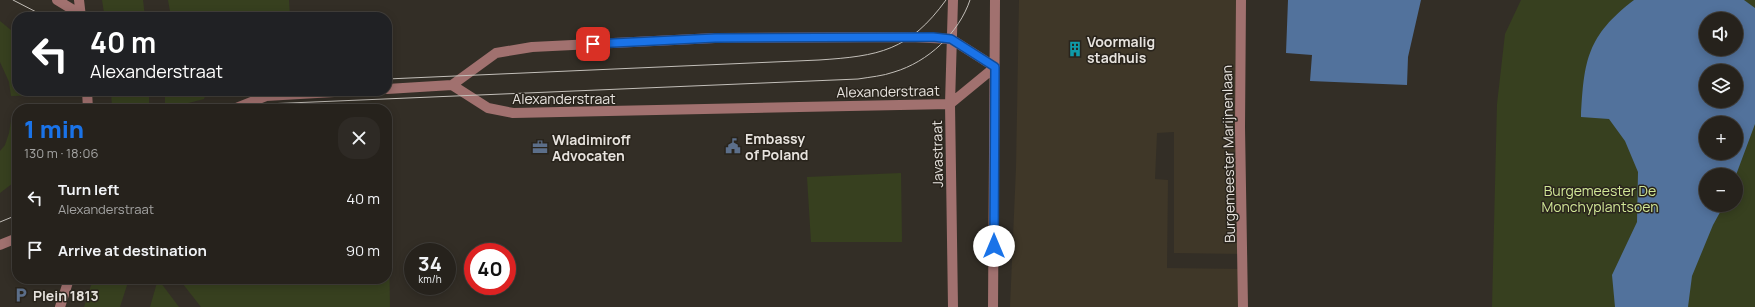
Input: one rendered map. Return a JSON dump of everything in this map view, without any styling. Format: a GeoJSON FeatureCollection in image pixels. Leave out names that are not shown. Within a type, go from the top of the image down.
{"type":"FeatureCollection","features":[{"type":"Feature","properties":{"kind":"street"},"geometry":{"type":"LineString","coordinates":[[57,0],[76,12]]}},
{"type":"Feature","properties":{"kind":"street"},"geometry":{"type":"LineString","coordinates":[[79,0],[81,12]]}},
{"type":"Feature","properties":{"kind":"street","name":"Javastraat"},"geometry":{"type":"LineString","coordinates":[[953,0],[950,104],[953,307]]}},
{"type":"Feature","properties":{"kind":"street"},"geometry":{"type":"LineString","coordinates":[[993,307],[995,0]]}},
{"type":"Feature","properties":{"kind":"street","name":"Burgemeester Marijnenlaan"},"geometry":{"type":"LineString","coordinates":[[1241,0],[1240,126],[1243,307]]}},
{"type":"Feature","properties":{"kind":"street"},"geometry":{"type":"LineString","coordinates":[[392,89],[452,85],[496,53],[532,48],[715,38],[911,37],[951,39],[995,67]]}},
{"type":"Feature","properties":{"kind":"street","name":"Alexanderstraat"},"geometry":{"type":"LineString","coordinates":[[452,85],[488,108],[513,113],[950,104],[995,67]]}},
{"type":"Feature","properties":{"kind":"street"},"geometry":{"type":"LineString","coordinates":[[246,104],[266,96]]}},
{"type":"Feature","properties":{"kind":"street"},"geometry":{"type":"LineString","coordinates":[[0,245],[12,240]]}},
{"type":"Feature","properties":{"kind":"street"},"geometry":{"type":"LineString","coordinates":[[60,307],[67,284]]}},
{"type":"Feature","properties":{"kind":"shaded area"},"geometry":{"type":"Polygon","coordinates":[[[1019,0],[1240,0],[1243,254],[1174,253],[1174,132],[1157,133],[1155,179],[1168,180],[1167,268],[1243,269],[1243,307],[1010,307],[1016,168],[1019,0]]]}},
{"type":"Feature","properties":{"kind":"green space"},"geometry":{"type":"Polygon","coordinates":[[[102,0],[143,0],[144,12],[104,12],[102,0]]]}},
{"type":"Feature","properties":{"kind":"green space"},"geometry":{"type":"Polygon","coordinates":[[[168,0],[289,0],[290,12],[170,12],[168,0]]]}},
{"type":"Feature","properties":{"kind":"green space","name":"Burgemeester De Monchyplantsoen"},"geometry":{"type":"Polygon","coordinates":[[[1521,0],[1755,0],[1755,307],[1492,307],[1497,104],[1505,34],[1521,0]]]}},
{"type":"Feature","properties":{"kind":"green space"},"geometry":{"type":"Polygon","coordinates":[[[0,21],[12,31],[12,96],[9,82],[0,62],[0,21]]]}},
{"type":"Feature","properties":{"kind":"green space"},"geometry":{"type":"Polygon","coordinates":[[[111,96],[149,96],[149,104],[112,104],[111,96]]]}},
{"type":"Feature","properties":{"kind":"green space"},"geometry":{"type":"Polygon","coordinates":[[[165,96],[205,96],[204,99],[184,104],[165,104],[165,96]]]}},
{"type":"Feature","properties":{"kind":"green space"},"geometry":{"type":"Polygon","coordinates":[[[12,121],[12,184],[0,193],[0,151],[5,145],[12,121]]]}},
{"type":"Feature","properties":{"kind":"green space"},"geometry":{"type":"Polygon","coordinates":[[[901,173],[902,242],[811,242],[807,177],[901,173]]]}},
{"type":"Feature","properties":{"kind":"green space"},"geometry":{"type":"Polygon","coordinates":[[[91,284],[127,284],[120,307],[84,307],[91,284]]]}},
{"type":"Feature","properties":{"kind":"green space"},"geometry":{"type":"Polygon","coordinates":[[[157,284],[162,284],[179,307],[150,307],[157,284]]]}},
{"type":"Feature","properties":{"kind":"green space"},"geometry":{"type":"Polygon","coordinates":[[[183,284],[390,284],[390,307],[201,307],[183,284]]]}},
{"type":"Feature","properties":{"kind":"water"},"geometry":{"type":"Polygon","coordinates":[[[1288,0],[1421,0],[1408,57],[1407,85],[1310,81],[1312,55],[1286,53],[1288,0]]]}},
{"type":"Feature","properties":{"kind":"water"},"geometry":{"type":"Polygon","coordinates":[[[1634,0],[1744,0],[1755,8],[1755,124],[1743,156],[1743,116],[1699,116],[1699,160],[1742,160],[1739,168],[1699,168],[1699,212],[1720,212],[1713,225],[1692,276],[1688,307],[1615,307],[1612,275],[1637,222],[1638,172],[1625,141],[1609,119],[1581,117],[1582,97],[1587,64],[1597,38],[1606,25],[1634,0]]]}},
{"type":"Feature","properties":{"kind":"tram line"},"geometry":{"type":"LineString","coordinates":[[13,0],[36,12]]}},
{"type":"Feature","properties":{"kind":"tram line"},"geometry":{"type":"LineString","coordinates":[[392,79],[819,60],[859,56],[876,53],[891,48],[905,40],[919,30],[946,0]]}},
{"type":"Feature","properties":{"kind":"tram line"},"geometry":{"type":"LineString","coordinates":[[266,104],[858,79],[894,72],[907,67],[930,54],[950,35],[965,12],[970,0]]}},
{"type":"Feature","properties":{"kind":"tram line"},"geometry":{"type":"LineString","coordinates":[[0,222],[12,217]]}},
{"type":"Feature","properties":{"kind":"place","name":"Voormalig stadhuis"},"geometry":{"type":"Point","coordinates":[1075,49]}},
{"type":"Feature","properties":{"kind":"place","name":"Embassy of Poland"},"geometry":{"type":"Point","coordinates":[733,146]}},
{"type":"Feature","properties":{"kind":"place","name":"Wladimiroff Advocaten"},"geometry":{"type":"Point","coordinates":[540,147]}},
{"type":"Feature","properties":{"kind":"place","name":"Plein 1813"},"geometry":{"type":"Point","coordinates":[21,295]}},
{"type":"Feature","properties":{"kind":"route"},"geometry":{"type":"LineString","coordinates":[[593,44],[715,38],[933,37],[951,39],[995,67],[994,246]]}}]}
